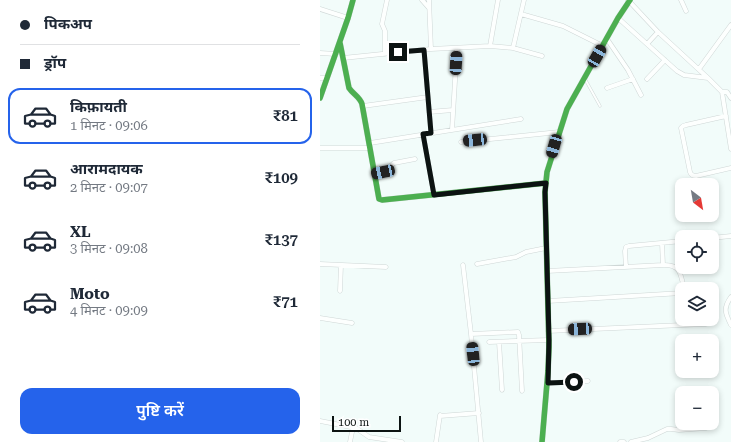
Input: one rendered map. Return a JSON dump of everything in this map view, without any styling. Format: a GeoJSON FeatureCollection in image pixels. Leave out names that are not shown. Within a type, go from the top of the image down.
{"type":"FeatureCollection","features":[{"type":"Feature","properties":{"kind":"main road"},"geometry":{"type":"LineString","coordinates":[[320,98],[354,0]]}},
{"type":"Feature","properties":{"kind":"main road"},"geometry":{"type":"LineString","coordinates":[[542,442],[548,383],[549,340],[545,192],[547,172],[567,109],[629,1]]}},
{"type":"Feature","properties":{"kind":"main road"},"geometry":{"type":"LineString","coordinates":[[340,42],[349,88],[351,93],[360,98],[363,106],[380,199],[546,183]]}},
{"type":"Feature","properties":{"kind":"street"},"geometry":{"type":"LineString","coordinates":[[385,54],[385,31],[382,24],[387,0]]}},
{"type":"Feature","properties":{"kind":"street"},"geometry":{"type":"LineString","coordinates":[[422,0],[429,8]]}},
{"type":"Feature","properties":{"kind":"street"},"geometry":{"type":"LineString","coordinates":[[429,0],[431,49]]}},
{"type":"Feature","properties":{"kind":"street"},"geometry":{"type":"LineString","coordinates":[[490,46],[498,0]]}},
{"type":"Feature","properties":{"kind":"street"},"geometry":{"type":"LineString","coordinates":[[514,48],[524,0]]}},
{"type":"Feature","properties":{"kind":"street"},"geometry":{"type":"LineString","coordinates":[[681,0],[686,10]]}},
{"type":"Feature","properties":{"kind":"street"},"geometry":{"type":"LineString","coordinates":[[629,1],[658,32],[722,92],[731,149]]}},
{"type":"Feature","properties":{"kind":"street"},"geometry":{"type":"LineString","coordinates":[[320,9],[348,18]]}},
{"type":"Feature","properties":{"kind":"street"},"geometry":{"type":"LineString","coordinates":[[521,14],[563,26],[603,46]]}},
{"type":"Feature","properties":{"kind":"street"},"geometry":{"type":"LineString","coordinates":[[618,18],[680,74],[708,78]]}},
{"type":"Feature","properties":{"kind":"street"},"geometry":{"type":"LineString","coordinates":[[699,70],[731,25]]}},
{"type":"Feature","properties":{"kind":"street"},"geometry":{"type":"LineString","coordinates":[[647,44],[658,32]]}},
{"type":"Feature","properties":{"kind":"street"},"geometry":{"type":"LineString","coordinates":[[606,39],[641,95]]}},
{"type":"Feature","properties":{"kind":"street"},"geometry":{"type":"LineString","coordinates":[[343,58],[431,49],[490,46],[514,48],[542,56]]}},
{"type":"Feature","properties":{"kind":"street"},"geometry":{"type":"LineString","coordinates":[[452,130],[457,48]]}},
{"type":"Feature","properties":{"kind":"street"},"geometry":{"type":"LineString","coordinates":[[424,50],[431,133]]}},
{"type":"Feature","properties":{"kind":"street"},"geometry":{"type":"LineString","coordinates":[[320,53],[336,54]]}},
{"type":"Feature","properties":{"kind":"street"},"geometry":{"type":"LineString","coordinates":[[647,79],[665,60]]}},
{"type":"Feature","properties":{"kind":"street"},"geometry":{"type":"LineString","coordinates":[[320,78],[327,78]]}},
{"type":"Feature","properties":{"kind":"street"},"geometry":{"type":"LineString","coordinates":[[607,88],[632,79]]}},
{"type":"Feature","properties":{"kind":"street"},"geometry":{"type":"LineString","coordinates":[[722,92],[730,92],[731,98]]}},
{"type":"Feature","properties":{"kind":"street"},"geometry":{"type":"LineString","coordinates":[[363,106],[428,97]]}},
{"type":"Feature","properties":{"kind":"street"},"geometry":{"type":"LineString","coordinates":[[429,112],[453,110]]}},
{"type":"Feature","properties":{"kind":"street"},"geometry":{"type":"LineString","coordinates":[[726,116],[686,125],[681,128],[691,175],[696,176],[731,168]]}},
{"type":"Feature","properties":{"kind":"street"},"geometry":{"type":"LineString","coordinates":[[320,148],[370,146],[423,134],[521,119]]}},
{"type":"Feature","properties":{"kind":"street"},"geometry":{"type":"LineString","coordinates":[[461,142],[559,132]]}},
{"type":"Feature","properties":{"kind":"street"},"geometry":{"type":"LineString","coordinates":[[423,134],[434,195]]}},
{"type":"Feature","properties":{"kind":"street"},"geometry":{"type":"LineString","coordinates":[[375,174],[386,170],[394,163],[415,159]]}},
{"type":"Feature","properties":{"kind":"street"},"geometry":{"type":"LineString","coordinates":[[719,237],[731,236]]}},
{"type":"Feature","properties":{"kind":"street"},"geometry":{"type":"LineString","coordinates":[[626,267],[626,247],[675,242]]}},
{"type":"Feature","properties":{"kind":"street"},"geometry":{"type":"LineString","coordinates":[[662,243],[663,265]]}},
{"type":"Feature","properties":{"kind":"street"},"geometry":{"type":"LineString","coordinates":[[477,264],[516,257],[526,252],[546,248]]}},
{"type":"Feature","properties":{"kind":"street"},"geometry":{"type":"LineString","coordinates":[[320,264],[386,267]]}},
{"type":"Feature","properties":{"kind":"street"},"geometry":{"type":"LineString","coordinates":[[340,290],[341,265]]}},
{"type":"Feature","properties":{"kind":"street"},"geometry":{"type":"LineString","coordinates":[[463,265],[481,442]]}},
{"type":"Feature","properties":{"kind":"street"},"geometry":{"type":"LineString","coordinates":[[547,271],[672,265],[679,271],[683,282]]}},
{"type":"Feature","properties":{"kind":"street"},"geometry":{"type":"LineString","coordinates":[[548,301],[675,293]]}},
{"type":"Feature","properties":{"kind":"street"},"geometry":{"type":"LineString","coordinates":[[731,297],[726,304],[725,309],[727,318],[731,325]]}},
{"type":"Feature","properties":{"kind":"street"},"geometry":{"type":"LineString","coordinates":[[320,318],[352,323]]}},
{"type":"Feature","properties":{"kind":"street"},"geometry":{"type":"LineString","coordinates":[[548,331],[675,325]]}},
{"type":"Feature","properties":{"kind":"street"},"geometry":{"type":"LineString","coordinates":[[471,334],[518,332],[520,341],[522,391]]}},
{"type":"Feature","properties":{"kind":"street"},"geometry":{"type":"LineString","coordinates":[[489,342],[549,340]]}},
{"type":"Feature","properties":{"kind":"street"},"geometry":{"type":"LineString","coordinates":[[499,342],[502,390]]}},
{"type":"Feature","properties":{"kind":"street"},"geometry":{"type":"LineString","coordinates":[[548,383],[588,381]]}},
{"type":"Feature","properties":{"kind":"street"},"geometry":{"type":"LineString","coordinates":[[436,442],[440,415],[479,413]]}},
{"type":"Feature","properties":{"kind":"street"},"geometry":{"type":"LineString","coordinates":[[320,421],[353,427],[367,436],[380,440],[402,442]]}},
{"type":"Feature","properties":{"kind":"street"},"geometry":{"type":"LineString","coordinates":[[350,442],[353,427]]}},
{"type":"Feature","properties":{"kind":"street"},"geometry":{"type":"LineString","coordinates":[[631,442],[648,440],[667,430],[675,430]]}},
{"type":"Feature","properties":{"kind":"lane"},"geometry":{"type":"LineString","coordinates":[[585,78],[600,106]]}},
{"type":"Feature","properties":{"kind":"traffic: fast"},"geometry":{"type":"LineString","coordinates":[[320,98],[353,0]]}},
{"type":"Feature","properties":{"kind":"traffic: fast"},"geometry":{"type":"LineString","coordinates":[[542,442],[549,347],[545,192],[547,172],[567,109],[618,18],[630,0]]}},
{"type":"Feature","properties":{"kind":"traffic: fast"},"geometry":{"type":"LineString","coordinates":[[340,43],[349,88],[360,99],[362,104],[379,199],[382,200],[546,183]]}},
{"type":"Feature","properties":{"kind":"route"},"geometry":{"type":"LineString","coordinates":[[398,52],[424,50],[431,133],[423,134],[434,195],[546,183],[549,347],[548,383],[574,382]]}}]}
